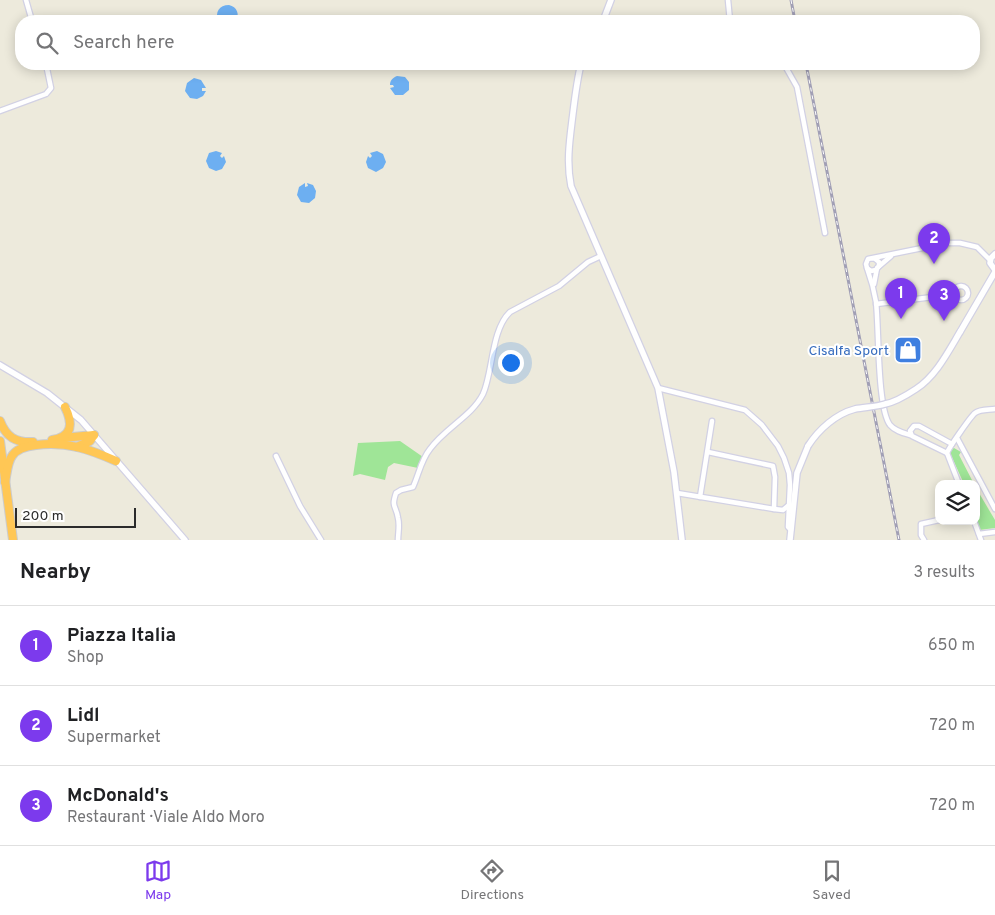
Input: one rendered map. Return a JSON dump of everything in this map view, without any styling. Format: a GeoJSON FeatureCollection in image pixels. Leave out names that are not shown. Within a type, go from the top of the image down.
{"type":"FeatureCollection","features":[{"type":"Feature","properties":{"kind":"highway"},"geometry":{"type":"LineString","coordinates":[[62,438],[68,433],[70,426],[70,416],[66,406]]}},
{"type":"Feature","properties":{"kind":"highway"},"geometry":{"type":"LineString","coordinates":[[0,420],[3,429],[18,442],[94,434]]}},
{"type":"Feature","properties":{"kind":"highway"},"geometry":{"type":"LineString","coordinates":[[77,447],[90,441],[94,434]]}},
{"type":"Feature","properties":{"kind":"highway"},"geometry":{"type":"LineString","coordinates":[[0,441],[1,483],[7,540]]}},
{"type":"Feature","properties":{"kind":"highway"},"geometry":{"type":"LineString","coordinates":[[12,540],[1,483],[12,455],[18,449],[54,443],[77,447],[116,461]]}},
{"type":"Feature","properties":{"kind":"street"},"geometry":{"type":"LineString","coordinates":[[26,0],[30,15]]}},
{"type":"Feature","properties":{"kind":"street"},"geometry":{"type":"LineString","coordinates":[[607,15],[611,0]]}},
{"type":"Feature","properties":{"kind":"street"},"geometry":{"type":"LineString","coordinates":[[728,0],[729,15]]}},
{"type":"Feature","properties":{"kind":"street"},"geometry":{"type":"LineString","coordinates":[[0,111],[46,94],[51,88],[47,70]]}},
{"type":"Feature","properties":{"kind":"street"},"geometry":{"type":"LineString","coordinates":[[580,70],[568,155],[568,170],[574,194],[658,388],[677,493],[682,540]]}},
{"type":"Feature","properties":{"kind":"street"},"geometry":{"type":"LineString","coordinates":[[787,70],[797,87],[825,233]]}},
{"type":"Feature","properties":{"kind":"street"},"geometry":{"type":"LineString","coordinates":[[958,480],[948,453],[910,434],[893,428],[885,414],[874,288],[866,264],[870,258],[960,242],[995,254],[990,260]]}},
{"type":"Feature","properties":{"kind":"street"},"geometry":{"type":"LineString","coordinates":[[790,540],[796,473],[808,446],[825,426],[838,417],[854,409],[887,404],[918,388],[930,377],[960,332],[994,271],[990,260],[983,251]]}},
{"type":"Feature","properties":{"kind":"street"},"geometry":{"type":"LineString","coordinates":[[867,268],[874,271],[892,254]]}},
{"type":"Feature","properties":{"kind":"street"},"geometry":{"type":"LineString","coordinates":[[398,540],[398,517],[394,510],[396,493],[413,487],[430,449],[442,434],[479,402],[484,392],[491,359],[504,317],[559,286],[588,262],[600,256]]}},
{"type":"Feature","properties":{"kind":"street"},"geometry":{"type":"LineString","coordinates":[[874,258],[879,262],[874,288]]}},
{"type":"Feature","properties":{"kind":"street"},"geometry":{"type":"LineString","coordinates":[[876,304],[948,295],[960,300],[964,299],[968,293],[963,286],[948,295]]}},
{"type":"Feature","properties":{"kind":"street"},"geometry":{"type":"LineString","coordinates":[[955,290],[956,297]]}},
{"type":"Feature","properties":{"kind":"street"},"geometry":{"type":"LineString","coordinates":[[0,365],[28,380],[66,406],[94,434],[185,540]]}},
{"type":"Feature","properties":{"kind":"street"},"geometry":{"type":"LineString","coordinates":[[658,388],[745,410],[771,436],[784,458],[790,485],[788,527],[791,530]]}},
{"type":"Feature","properties":{"kind":"street"},"geometry":{"type":"LineString","coordinates":[[948,453],[952,444],[974,414],[979,411],[995,409]]}},
{"type":"Feature","properties":{"kind":"street"},"geometry":{"type":"LineString","coordinates":[[700,497],[712,421]]}},
{"type":"Feature","properties":{"kind":"street"},"geometry":{"type":"LineString","coordinates":[[910,434],[914,426],[919,426],[952,444]]}},
{"type":"Feature","properties":{"kind":"street"},"geometry":{"type":"LineString","coordinates":[[957,438],[995,509]]}},
{"type":"Feature","properties":{"kind":"street"},"geometry":{"type":"LineString","coordinates":[[708,452],[773,466],[776,477],[774,509]]}},
{"type":"Feature","properties":{"kind":"street"},"geometry":{"type":"LineString","coordinates":[[276,456],[300,506],[321,540]]}},
{"type":"Feature","properties":{"kind":"street"},"geometry":{"type":"LineString","coordinates":[[677,493],[783,510],[790,504]]}},
{"type":"Feature","properties":{"kind":"street"},"geometry":{"type":"LineString","coordinates":[[774,509],[784,513],[789,520]]}},
{"type":"Feature","properties":{"kind":"street"},"geometry":{"type":"LineString","coordinates":[[924,540],[921,535],[921,524],[935,521]]}},
{"type":"Feature","properties":{"kind":"street"},"geometry":{"type":"LineString","coordinates":[[976,525],[981,540]]}},
{"type":"Feature","properties":{"kind":"street"},"geometry":{"type":"LineString","coordinates":[[979,534],[995,532]]}},
{"type":"Feature","properties":{"kind":"green space"},"geometry":{"type":"Polygon","coordinates":[[[400,441],[423,457],[418,468],[394,463],[388,467],[385,480],[360,474],[353,476],[358,443],[400,441]]]}},
{"type":"Feature","properties":{"kind":"green space"},"geometry":{"type":"Polygon","coordinates":[[[954,448],[961,452],[959,455],[972,480],[962,480],[950,453],[951,449],[954,448]]]}},
{"type":"Feature","properties":{"kind":"green space"},"geometry":{"type":"Polygon","coordinates":[[[980,495],[995,520],[995,528],[979,530],[977,525],[980,525],[980,495]]]}},
{"type":"Feature","properties":{"kind":"water"},"geometry":{"type":"Polygon","coordinates":[[[229,5],[234,7],[238,15],[217,15],[223,6],[229,5]]]}},
{"type":"Feature","properties":{"kind":"water"},"geometry":{"type":"Polygon","coordinates":[[[397,76],[405,77],[409,82],[409,90],[403,95],[395,95],[390,88],[394,87],[390,85],[390,82],[397,76]]]}},
{"type":"Feature","properties":{"kind":"water"},"geometry":{"type":"Polygon","coordinates":[[[194,78],[201,80],[206,88],[202,88],[202,91],[206,91],[203,96],[197,99],[190,98],[185,91],[187,83],[194,78]]]}},
{"type":"Feature","properties":{"kind":"water"},"geometry":{"type":"Polygon","coordinates":[[[216,151],[222,153],[220,156],[222,158],[224,156],[226,162],[222,169],[216,171],[209,168],[206,161],[209,153],[216,151]]]}},
{"type":"Feature","properties":{"kind":"water"},"geometry":{"type":"Polygon","coordinates":[[[377,151],[383,154],[386,162],[383,168],[376,172],[368,168],[366,162],[368,156],[370,158],[372,156],[370,153],[377,151]]]}},
{"type":"Feature","properties":{"kind":"water"},"geometry":{"type":"Polygon","coordinates":[[[305,183],[305,187],[308,186],[307,183],[313,185],[316,191],[315,198],[309,203],[301,202],[297,195],[299,187],[305,183]]]}},
{"type":"Feature","properties":{"kind":"railway"},"geometry":{"type":"LineString","coordinates":[[791,0],[794,15]]}},
{"type":"Feature","properties":{"kind":"railway"},"geometry":{"type":"LineString","coordinates":[[807,70],[899,540]]}},
{"type":"Feature","properties":{"kind":"place","name":"Lidl"},"geometry":{"type":"Point","coordinates":[934,264]}},
{"type":"Feature","properties":{"kind":"place","name":"Piazza Italia"},"geometry":{"type":"Point","coordinates":[901,319]}},
{"type":"Feature","properties":{"kind":"place","name":"McDonald's"},"geometry":{"type":"Point","coordinates":[944,321]}},
{"type":"Feature","properties":{"kind":"place","name":"Cisalfa Sport"},"geometry":{"type":"Point","coordinates":[908,350]}}]}
